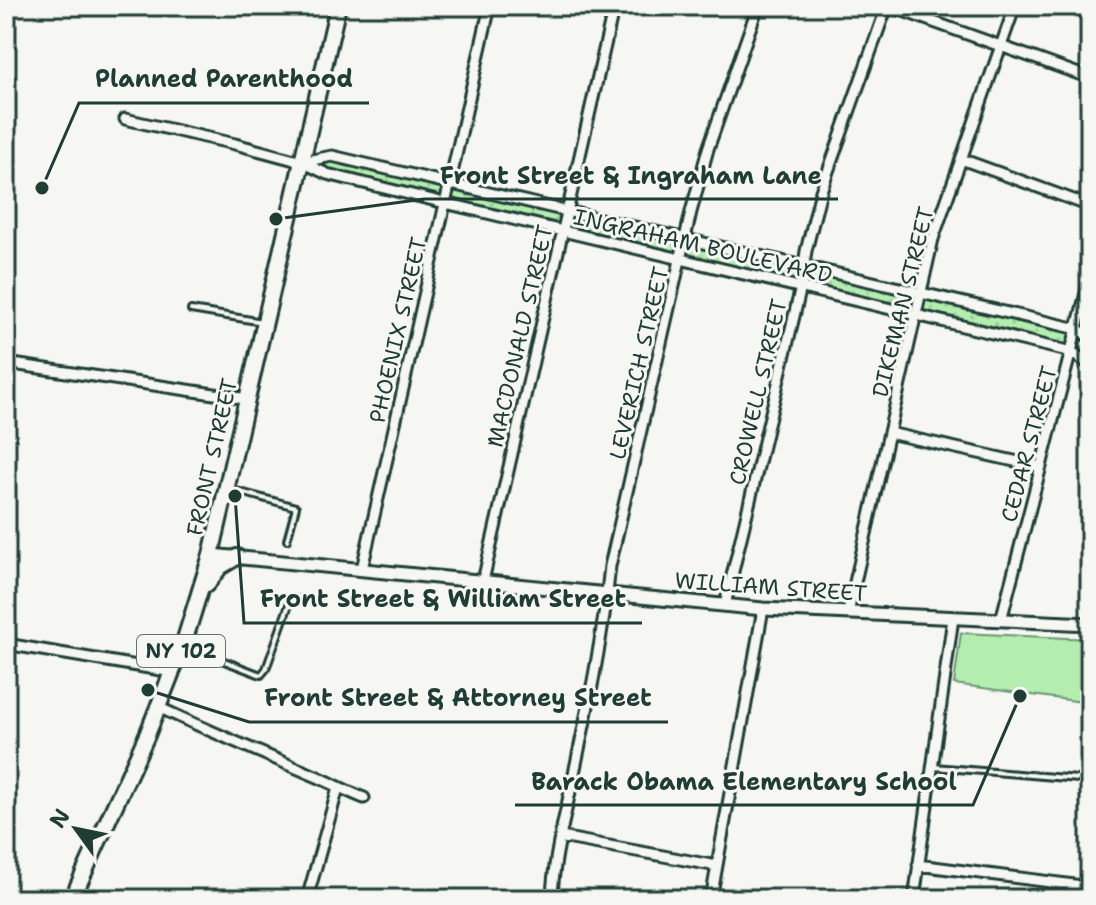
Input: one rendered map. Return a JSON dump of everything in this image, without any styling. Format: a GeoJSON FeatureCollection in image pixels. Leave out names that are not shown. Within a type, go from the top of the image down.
{"type":"FeatureCollection","features":[{"type":"Feature","properties":{"kind":"main road","name":"FRONT STREET"},"geometry":{"type":"LineString","coordinates":[[72,899],[173,672],[211,555],[338,6]]}},
{"type":"Feature","properties":{"kind":"main road"},"geometry":{"type":"LineString","coordinates":[[199,594],[220,567],[237,557]]}},
{"type":"Feature","properties":{"kind":"street","name":"PHOENIX STREET"},"geometry":{"type":"LineString","coordinates":[[362,569],[490,6]]}},
{"type":"Feature","properties":{"kind":"street","name":"MACDONALD STREET"},"geometry":{"type":"LineString","coordinates":[[483,581],[614,6]]}},
{"type":"Feature","properties":{"kind":"street","name":"LEVERICH STREET"},"geometry":{"type":"LineString","coordinates":[[552,899],[561,837],[596,671],[610,566],[708,149],[758,6]]}},
{"type":"Feature","properties":{"kind":"street"},"geometry":{"type":"LineString","coordinates":[[888,6],[1090,78]]}},
{"type":"Feature","properties":{"kind":"street","name":"CROWELL STREET"},"geometry":{"type":"LineString","coordinates":[[725,605],[821,191],[888,6]]}},
{"type":"Feature","properties":{"kind":"street","name":"DIKEMAN STREET"},"geometry":{"type":"LineString","coordinates":[[848,613],[933,239],[1015,6]]}},
{"type":"Feature","properties":{"kind":"street"},"geometry":{"type":"LineString","coordinates":[[125,119],[302,162]]}},
{"type":"Feature","properties":{"kind":"street","name":"INGRAHAM BOULEVARD"},"geometry":{"type":"LineString","coordinates":[[302,162],[332,156],[1078,329],[1090,338]]}},
{"type":"Feature","properties":{"kind":"street"},"geometry":{"type":"LineString","coordinates":[[961,159],[1090,206]]}},
{"type":"Feature","properties":{"kind":"street","name":"INGRAHAM BOULEVARD"},"geometry":{"type":"LineString","coordinates":[[302,162],[327,174],[562,232],[1072,352],[1090,365]]}},
{"type":"Feature","properties":{"kind":"street","name":"CEDAR STREET"},"geometry":{"type":"LineString","coordinates":[[1001,620],[1090,278]]}},
{"type":"Feature","properties":{"kind":"street"},"geometry":{"type":"LineString","coordinates":[[6,363],[248,399]]}},
{"type":"Feature","properties":{"kind":"street"},"geometry":{"type":"LineString","coordinates":[[889,433],[1041,467]]}},
{"type":"Feature","properties":{"kind":"street","name":"WILLIAM STREET"},"geometry":{"type":"LineString","coordinates":[[211,555],[763,609],[1090,624]]}},
{"type":"Feature","properties":{"kind":"street"},"geometry":{"type":"LineString","coordinates":[[711,899],[763,609]]}},
{"type":"Feature","properties":{"kind":"street"},"geometry":{"type":"LineString","coordinates":[[914,899],[953,618]]}},
{"type":"Feature","properties":{"kind":"street"},"geometry":{"type":"LineString","coordinates":[[6,644],[173,672]]}},
{"type":"Feature","properties":{"kind":"street"},"geometry":{"type":"LineString","coordinates":[[158,707],[364,798]]}},
{"type":"Feature","properties":{"kind":"street"},"geometry":{"type":"LineString","coordinates":[[307,899],[338,788]]}},
{"type":"Feature","properties":{"kind":"street"},"geometry":{"type":"LineString","coordinates":[[561,837],[717,866]]}},
{"type":"Feature","properties":{"kind":"street"},"geometry":{"type":"LineString","coordinates":[[918,865],[1090,887]]}},
{"type":"Feature","properties":{"kind":"lane"},"geometry":{"type":"LineString","coordinates":[[191,310],[265,322]]}},
{"type":"Feature","properties":{"kind":"lane"},"geometry":{"type":"LineString","coordinates":[[227,488],[296,507],[287,540]]}},
{"type":"Feature","properties":{"kind":"lane"},"geometry":{"type":"LineString","coordinates":[[183,646],[261,675],[266,669],[291,599],[305,600]]}},
{"type":"Feature","properties":{"kind":"lane"},"geometry":{"type":"LineString","coordinates":[[932,766],[1090,780]]}},
{"type":"Feature","properties":{"kind":"green space"},"geometry":{"type":"Polygon","coordinates":[[[332,156],[1078,329],[1090,338],[1090,365],[1072,352],[445,203],[302,162],[332,156]]]}},
{"type":"Feature","properties":{"kind":"green space"},"geometry":{"type":"Polygon","coordinates":[[[961,633],[1090,639],[1090,703],[954,684],[961,633]]]}},
{"type":"Feature","properties":{"kind":"place","name":"Planned Parenthood"},"geometry":{"type":"Point","coordinates":[42,188]}},
{"type":"Feature","properties":{"kind":"place","name":"Front Street & Ingraham Lane"},"geometry":{"type":"Point","coordinates":[276,219]}},
{"type":"Feature","properties":{"kind":"place","name":"Front Street & William Street"},"geometry":{"type":"Point","coordinates":[235,496]}},
{"type":"Feature","properties":{"kind":"place","name":"Front Street & Attorney Street"},"geometry":{"type":"Point","coordinates":[148,690]}},
{"type":"Feature","properties":{"kind":"place","name":"Barack Obama Elementary School"},"geometry":{"type":"Point","coordinates":[1020,696]}}]}
